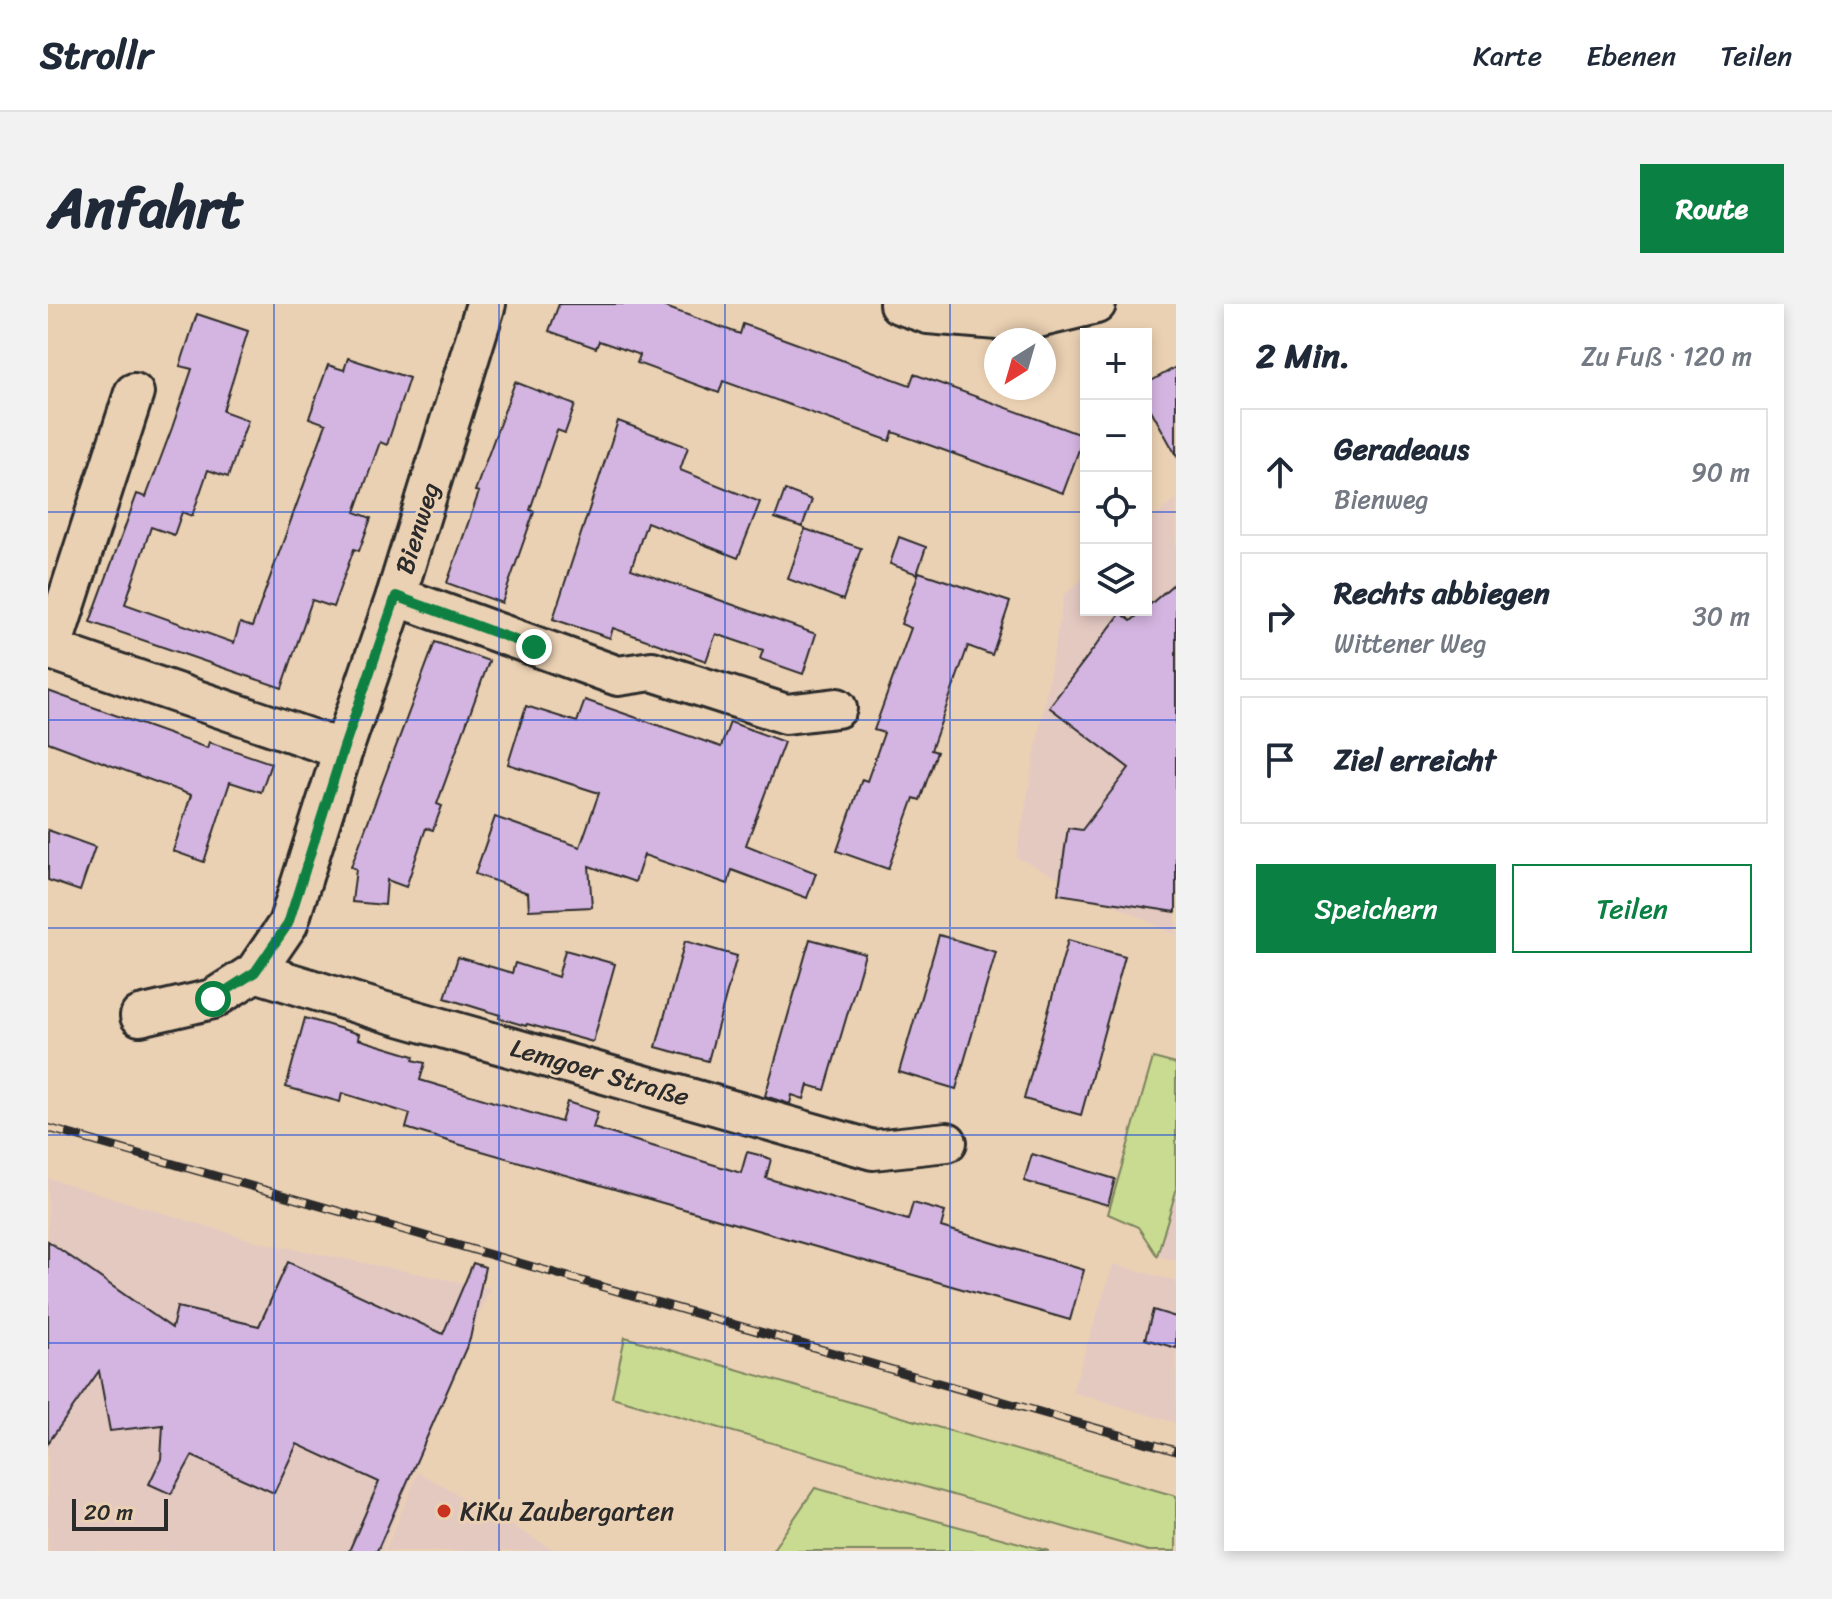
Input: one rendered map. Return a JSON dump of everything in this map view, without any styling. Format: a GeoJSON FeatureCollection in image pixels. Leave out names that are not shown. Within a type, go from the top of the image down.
{"type":"FeatureCollection","features":[{"type":"Feature","properties":{"kind":"street","name":"Bienweg"},"geometry":{"type":"LineString","coordinates":[[140,1016],[213,999],[255,972],[288,924],[396,596],[486,304]]}},
{"type":"Feature","properties":{"kind":"street"},"geometry":{"type":"LineString","coordinates":[[899,304],[928,314],[1021,322],[1096,304]]}},
{"type":"Feature","properties":{"kind":"street"},"geometry":{"type":"LineString","coordinates":[[134,393],[49,649],[343,750]]}},
{"type":"Feature","properties":{"kind":"street"},"geometry":{"type":"LineString","coordinates":[[396,596],[618,676],[652,671],[786,714],[837,708]]}},
{"type":"Feature","properties":{"kind":"street","name":"Lemgoer Straße"},"geometry":{"type":"LineString","coordinates":[[255,972],[873,1150],[947,1142]]}},
{"type":"Feature","properties":{"kind":"shaded area"},"geometry":{"type":"Polygon","coordinates":[[[1176,499],[1176,935],[1016,857],[1064,595],[1080,581],[1080,616],[1152,616],[1152,520],[1176,499]]]}},
{"type":"Feature","properties":{"kind":"shaded area"},"geometry":{"type":"Polygon","coordinates":[[[48,1178],[255,1241],[490,1288],[382,1551],[48,1551],[48,1178]]]}},
{"type":"Feature","properties":{"kind":"shaded area"},"geometry":{"type":"Polygon","coordinates":[[[1176,1191],[1176,1261],[1157,1256],[1176,1191]]]}},
{"type":"Feature","properties":{"kind":"shaded area"},"geometry":{"type":"Polygon","coordinates":[[[1113,1264],[1176,1281],[1176,1423],[1072,1392],[1113,1264]]]}},
{"type":"Feature","properties":{"kind":"shaded area","name":"KiKu Zaubergarten"},"geometry":{"type":"Polygon","coordinates":[[[418,1472],[556,1551],[385,1551],[418,1472]]]}},
{"type":"Feature","properties":{"kind":"green space"},"geometry":{"type":"Polygon","coordinates":[[[1153,1058],[1176,1064],[1176,1191],[1157,1256],[1138,1227],[1108,1214],[1153,1058]]]}},
{"type":"Feature","properties":{"kind":"green space"},"geometry":{"type":"Polygon","coordinates":[[[625,1337],[1176,1496],[1176,1551],[1148,1551],[612,1397],[625,1337]]]}},
{"type":"Feature","properties":{"kind":"green space"},"geometry":{"type":"Polygon","coordinates":[[[815,1488],[1049,1551],[772,1551],[815,1488]]]}},
{"type":"Feature","properties":{"kind":"building"},"geometry":{"type":"Polygon","coordinates":[[[559,304],[657,304],[740,334],[743,324],[910,385],[914,374],[1080,435],[1080,447],[1063,493],[893,432],[890,441],[723,381],[719,393],[637,363],[640,355],[599,341],[596,348],[549,331],[559,304]]]}},
{"type":"Feature","properties":{"kind":"building"},"geometry":{"type":"Polygon","coordinates":[[[197,314],[248,331],[223,411],[248,420],[228,477],[208,470],[192,516],[182,512],[174,535],[151,527],[125,604],[234,643],[240,623],[252,627],[326,424],[309,418],[328,365],[344,370],[348,358],[409,378],[387,445],[380,442],[355,512],[371,518],[359,551],[354,549],[333,607],[312,600],[282,688],[90,622],[137,494],[146,497],[172,428],[192,369],[180,366],[197,314]]]}},
{"type":"Feature","properties":{"kind":"building"},"geometry":{"type":"Polygon","coordinates":[[[1176,367],[1176,455],[1152,412],[1152,381],[1176,367]]]}},
{"type":"Feature","properties":{"kind":"building"},"geometry":{"type":"Polygon","coordinates":[[[515,382],[575,405],[565,433],[557,430],[530,510],[534,512],[502,603],[447,583],[479,492],[475,491],[515,382]]]}},
{"type":"Feature","properties":{"kind":"building"},"geometry":{"type":"Polygon","coordinates":[[[618,421],[688,447],[680,470],[760,502],[738,558],[647,522],[631,569],[816,634],[803,674],[760,659],[763,650],[716,634],[706,661],[613,628],[610,638],[553,619],[618,421]]]}},
{"type":"Feature","properties":{"kind":"building"},"geometry":{"type":"Polygon","coordinates":[[[785,490],[812,500],[802,527],[775,518],[785,490]]]}},
{"type":"Feature","properties":{"kind":"building"},"geometry":{"type":"Polygon","coordinates":[[[805,529],[861,548],[843,600],[788,579],[805,529]]]}},
{"type":"Feature","properties":{"kind":"building"},"geometry":{"type":"Polygon","coordinates":[[[899,537],[926,547],[917,574],[890,564],[899,537]]]}},
{"type":"Feature","properties":{"kind":"building"},"geometry":{"type":"Polygon","coordinates":[[[919,572],[1010,602],[992,655],[968,646],[931,750],[937,752],[920,800],[914,798],[888,869],[837,851],[862,779],[867,781],[884,733],[874,730],[911,628],[901,624],[919,572]]]}},
{"type":"Feature","properties":{"kind":"building"},"geometry":{"type":"Polygon","coordinates":[[[1176,582],[1176,912],[1058,894],[1068,828],[1082,830],[1129,768],[1049,707],[1119,616],[1131,621],[1137,616],[1152,616],[1152,603],[1176,582]]]}},
{"type":"Feature","properties":{"kind":"building"},"geometry":{"type":"Polygon","coordinates":[[[435,642],[489,661],[437,804],[442,806],[433,830],[426,828],[406,887],[387,880],[385,905],[352,902],[356,869],[351,867],[435,642]]]}},
{"type":"Feature","properties":{"kind":"building"},"geometry":{"type":"Polygon","coordinates":[[[48,691],[207,748],[209,742],[271,763],[261,792],[230,782],[204,862],[173,851],[191,795],[48,742],[48,691]]]}},
{"type":"Feature","properties":{"kind":"building"},"geometry":{"type":"Polygon","coordinates":[[[585,700],[721,747],[730,722],[784,742],[746,845],[816,873],[807,898],[732,870],[728,884],[644,855],[635,882],[589,866],[592,907],[529,910],[528,893],[475,874],[495,817],[580,847],[599,793],[508,764],[526,706],[577,722],[585,700]]]}},
{"type":"Feature","properties":{"kind":"building"},"geometry":{"type":"Polygon","coordinates":[[[48,830],[95,847],[80,891],[48,880],[48,830]]]}},
{"type":"Feature","properties":{"kind":"building"},"geometry":{"type":"Polygon","coordinates":[[[939,935],[996,952],[956,1089],[899,1072],[939,935]]]}},
{"type":"Feature","properties":{"kind":"building"},"geometry":{"type":"Polygon","coordinates":[[[810,939],[865,954],[825,1090],[808,1085],[804,1099],[792,1095],[790,1104],[765,1096],[810,939]]]}},
{"type":"Feature","properties":{"kind":"building"},"geometry":{"type":"Polygon","coordinates":[[[1068,940],[1125,956],[1081,1115],[1024,1099],[1068,940]]]}},
{"type":"Feature","properties":{"kind":"building"},"geometry":{"type":"Polygon","coordinates":[[[685,941],[737,956],[708,1061],[656,1047],[685,941]]]}},
{"type":"Feature","properties":{"kind":"building"},"geometry":{"type":"Polygon","coordinates":[[[565,950],[615,964],[593,1042],[499,1018],[500,1015],[445,998],[458,957],[512,973],[515,963],[558,977],[565,950]]]}},
{"type":"Feature","properties":{"kind":"building"},"geometry":{"type":"Polygon","coordinates":[[[305,1018],[359,1034],[358,1039],[414,1056],[413,1060],[425,1063],[420,1080],[561,1122],[567,1102],[598,1112],[593,1128],[741,1173],[747,1152],[759,1155],[771,1159],[766,1178],[908,1220],[913,1203],[945,1212],[941,1227],[1084,1270],[1070,1320],[406,1128],[410,1114],[342,1093],[340,1102],[286,1087],[305,1018]]]}},
{"type":"Feature","properties":{"kind":"building"},"geometry":{"type":"Polygon","coordinates":[[[1032,1154],[1115,1179],[1108,1205],[1024,1181],[1032,1154]]]}},
{"type":"Feature","properties":{"kind":"building"},"geometry":{"type":"Polygon","coordinates":[[[48,1241],[172,1328],[177,1307],[259,1326],[288,1262],[443,1334],[473,1263],[485,1267],[470,1339],[377,1551],[349,1551],[379,1482],[297,1444],[274,1493],[192,1456],[171,1494],[149,1484],[161,1459],[163,1425],[110,1431],[99,1371],[48,1443],[48,1241]]]}},
{"type":"Feature","properties":{"kind":"building"},"geometry":{"type":"Polygon","coordinates":[[[1153,1310],[1176,1317],[1176,1348],[1145,1339],[1153,1310]]]}},
{"type":"Feature","properties":{"kind":"railway"},"geometry":{"type":"LineString","coordinates":[[48,1128],[1176,1451]]}},
{"type":"Feature","properties":{"kind":"place","name":"KiKu Zaubergarten"},"geometry":{"type":"Point","coordinates":[444,1511]}},
{"type":"Feature","properties":{"kind":"route"},"geometry":{"type":"LineString","coordinates":[[213,999],[255,972],[288,924],[396,596],[534,647]]}}]}
